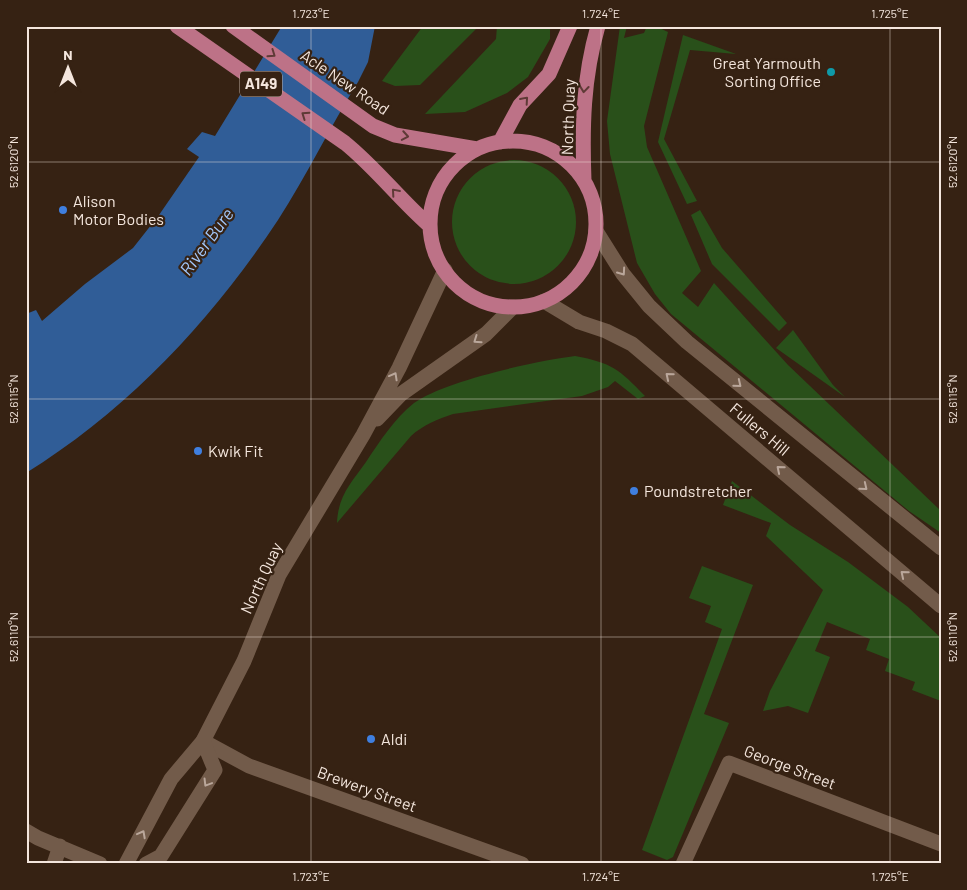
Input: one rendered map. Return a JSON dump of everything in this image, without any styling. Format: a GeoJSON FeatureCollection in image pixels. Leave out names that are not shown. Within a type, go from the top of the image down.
{"type":"FeatureCollection","features":[{"type":"Feature","properties":{"kind":"main road","name":"A149"},"geometry":{"type":"LineString","coordinates":[[177,26],[364,158],[406,205],[430,226]]}},
{"type":"Feature","properties":{"kind":"main road","name":"Acle New Road"},"geometry":{"type":"LineString","coordinates":[[233,26],[361,118],[395,134],[477,149]]}},
{"type":"Feature","properties":{"kind":"main road","name":"North Quay"},"geometry":{"type":"LineString","coordinates":[[500,142],[520,105],[549,74],[570,26]]}},
{"type":"Feature","properties":{"kind":"main road","name":"North Quay"},"geometry":{"type":"LineString","coordinates":[[584,181],[582,125],[584,85],[598,26]]}},
{"type":"Feature","properties":{"kind":"main road","name":"A149"},"geometry":{"type":"LineString","coordinates":[[500,142],[522,142],[543,146],[562,157],[584,181],[593,204],[596,231],[588,260],[570,284],[544,300],[513,307],[487,302],[475,297],[453,281],[434,249],[430,226],[434,199],[446,175],[455,165],[477,149],[500,142]]}},
{"type":"Feature","properties":{"kind":"main road","name":"Fullers Hill"},"geometry":{"type":"LineString","coordinates":[[596,231],[623,274],[649,306],[687,342],[941,548]]}},
{"type":"Feature","properties":{"kind":"main road","name":"North Quay"},"geometry":{"type":"LineString","coordinates":[[126,864],[171,779],[203,741],[244,660],[279,575],[363,435],[399,368],[445,270]]}},
{"type":"Feature","properties":{"kind":"main road","name":"Fullers Hill"},"geometry":{"type":"LineString","coordinates":[[544,300],[580,322],[606,331],[632,344],[941,606]]}},
{"type":"Feature","properties":{"kind":"main road","name":"North Quay"},"geometry":{"type":"LineString","coordinates":[[363,435],[401,394],[486,334],[513,307]]}},
{"type":"Feature","properties":{"kind":"main road"},"geometry":{"type":"LineString","coordinates":[[146,864],[162,856],[215,770],[203,741]]}},
{"type":"Feature","properties":{"kind":"main road","name":"Brewery Street"},"geometry":{"type":"LineString","coordinates":[[203,741],[249,766],[522,864]]}},
{"type":"Feature","properties":{"kind":"main road","name":"George Street"},"geometry":{"type":"LineString","coordinates":[[683,864],[729,763],[941,844]]}},
{"type":"Feature","properties":{"kind":"main road"},"geometry":{"type":"LineString","coordinates":[[26,831],[38,838],[100,864]]}},
{"type":"Feature","properties":{"kind":"main road"},"geometry":{"type":"LineString","coordinates":[[54,864],[60,846]]}},
{"type":"Feature","properties":{"kind":"green space"},"geometry":{"type":"Polygon","coordinates":[[[423,26],[479,26],[420,85],[395,86],[382,81],[423,26]]]}},
{"type":"Feature","properties":{"kind":"green space"},"geometry":{"type":"Polygon","coordinates":[[[497,26],[550,26],[550,39],[528,77],[507,93],[465,112],[425,114],[496,39],[497,26]]]}},
{"type":"Feature","properties":{"kind":"green space"},"geometry":{"type":"Polygon","coordinates":[[[620,26],[627,26],[624,38],[644,33],[647,26],[655,26],[668,32],[644,126],[647,147],[701,271],[682,293],[698,307],[714,283],[788,365],[941,511],[941,533],[909,511],[671,314],[655,294],[637,263],[610,154],[607,121],[620,26]]]}},
{"type":"Feature","properties":{"kind":"green space"},"geometry":{"type":"Polygon","coordinates":[[[683,35],[736,54],[690,50],[664,139],[697,201],[687,204],[658,142],[683,35]]]}},
{"type":"Feature","properties":{"kind":"green space"},"geometry":{"type":"Polygon","coordinates":[[[514,160],[538,165],[549,170],[558,178],[566,187],[571,198],[576,222],[571,246],[566,257],[558,266],[549,274],[538,279],[514,284],[490,279],[479,274],[470,266],[462,257],[457,246],[452,222],[457,198],[462,187],[470,178],[479,170],[490,165],[514,160]]]}},
{"type":"Feature","properties":{"kind":"green space"},"geometry":{"type":"Polygon","coordinates":[[[700,210],[722,248],[787,323],[779,331],[712,264],[691,215],[700,210]]]}},
{"type":"Feature","properties":{"kind":"green space"},"geometry":{"type":"Polygon","coordinates":[[[793,330],[833,385],[845,397],[776,348],[793,330]]]}},
{"type":"Feature","properties":{"kind":"green space"},"geometry":{"type":"Polygon","coordinates":[[[575,356],[598,361],[614,368],[645,396],[638,399],[615,381],[608,387],[582,396],[453,414],[436,420],[411,436],[337,523],[340,505],[350,483],[400,416],[414,403],[446,387],[491,373],[575,356]]]}},
{"type":"Feature","properties":{"kind":"green space"},"geometry":{"type":"Polygon","coordinates":[[[732,481],[790,525],[848,562],[908,607],[941,638],[941,701],[912,690],[915,682],[885,671],[889,659],[866,650],[870,639],[827,622],[815,651],[830,657],[808,713],[788,706],[763,711],[770,691],[823,590],[766,536],[771,523],[723,505],[732,481]]]}},
{"type":"Feature","properties":{"kind":"green space"},"geometry":{"type":"Polygon","coordinates":[[[702,566],[753,585],[704,714],[729,723],[673,857],[667,860],[642,850],[722,629],[705,622],[711,606],[689,598],[702,566]]]}},
{"type":"Feature","properties":{"kind":"water","name":"River Bure"},"geometry":{"type":"Polygon","coordinates":[[[282,26],[375,26],[368,62],[299,186],[278,220],[225,293],[166,360],[100,421],[26,473],[26,314],[36,310],[42,321],[85,284],[133,248],[159,215],[199,157],[187,149],[202,132],[215,136],[282,26]]]}},
{"type":"Feature","properties":{"kind":"place","name":"Great Yarmouth Sorting Office"},"geometry":{"type":"Point","coordinates":[831,72]}},
{"type":"Feature","properties":{"kind":"place","name":"Alison Motor Bodies"},"geometry":{"type":"Point","coordinates":[63,210]}},
{"type":"Feature","properties":{"kind":"place","name":"Kwik Fit"},"geometry":{"type":"Point","coordinates":[198,451]}},
{"type":"Feature","properties":{"kind":"place","name":"Poundstretcher"},"geometry":{"type":"Point","coordinates":[634,491]}},
{"type":"Feature","properties":{"kind":"place","name":"Aldi"},"geometry":{"type":"Point","coordinates":[371,739]}}]}
